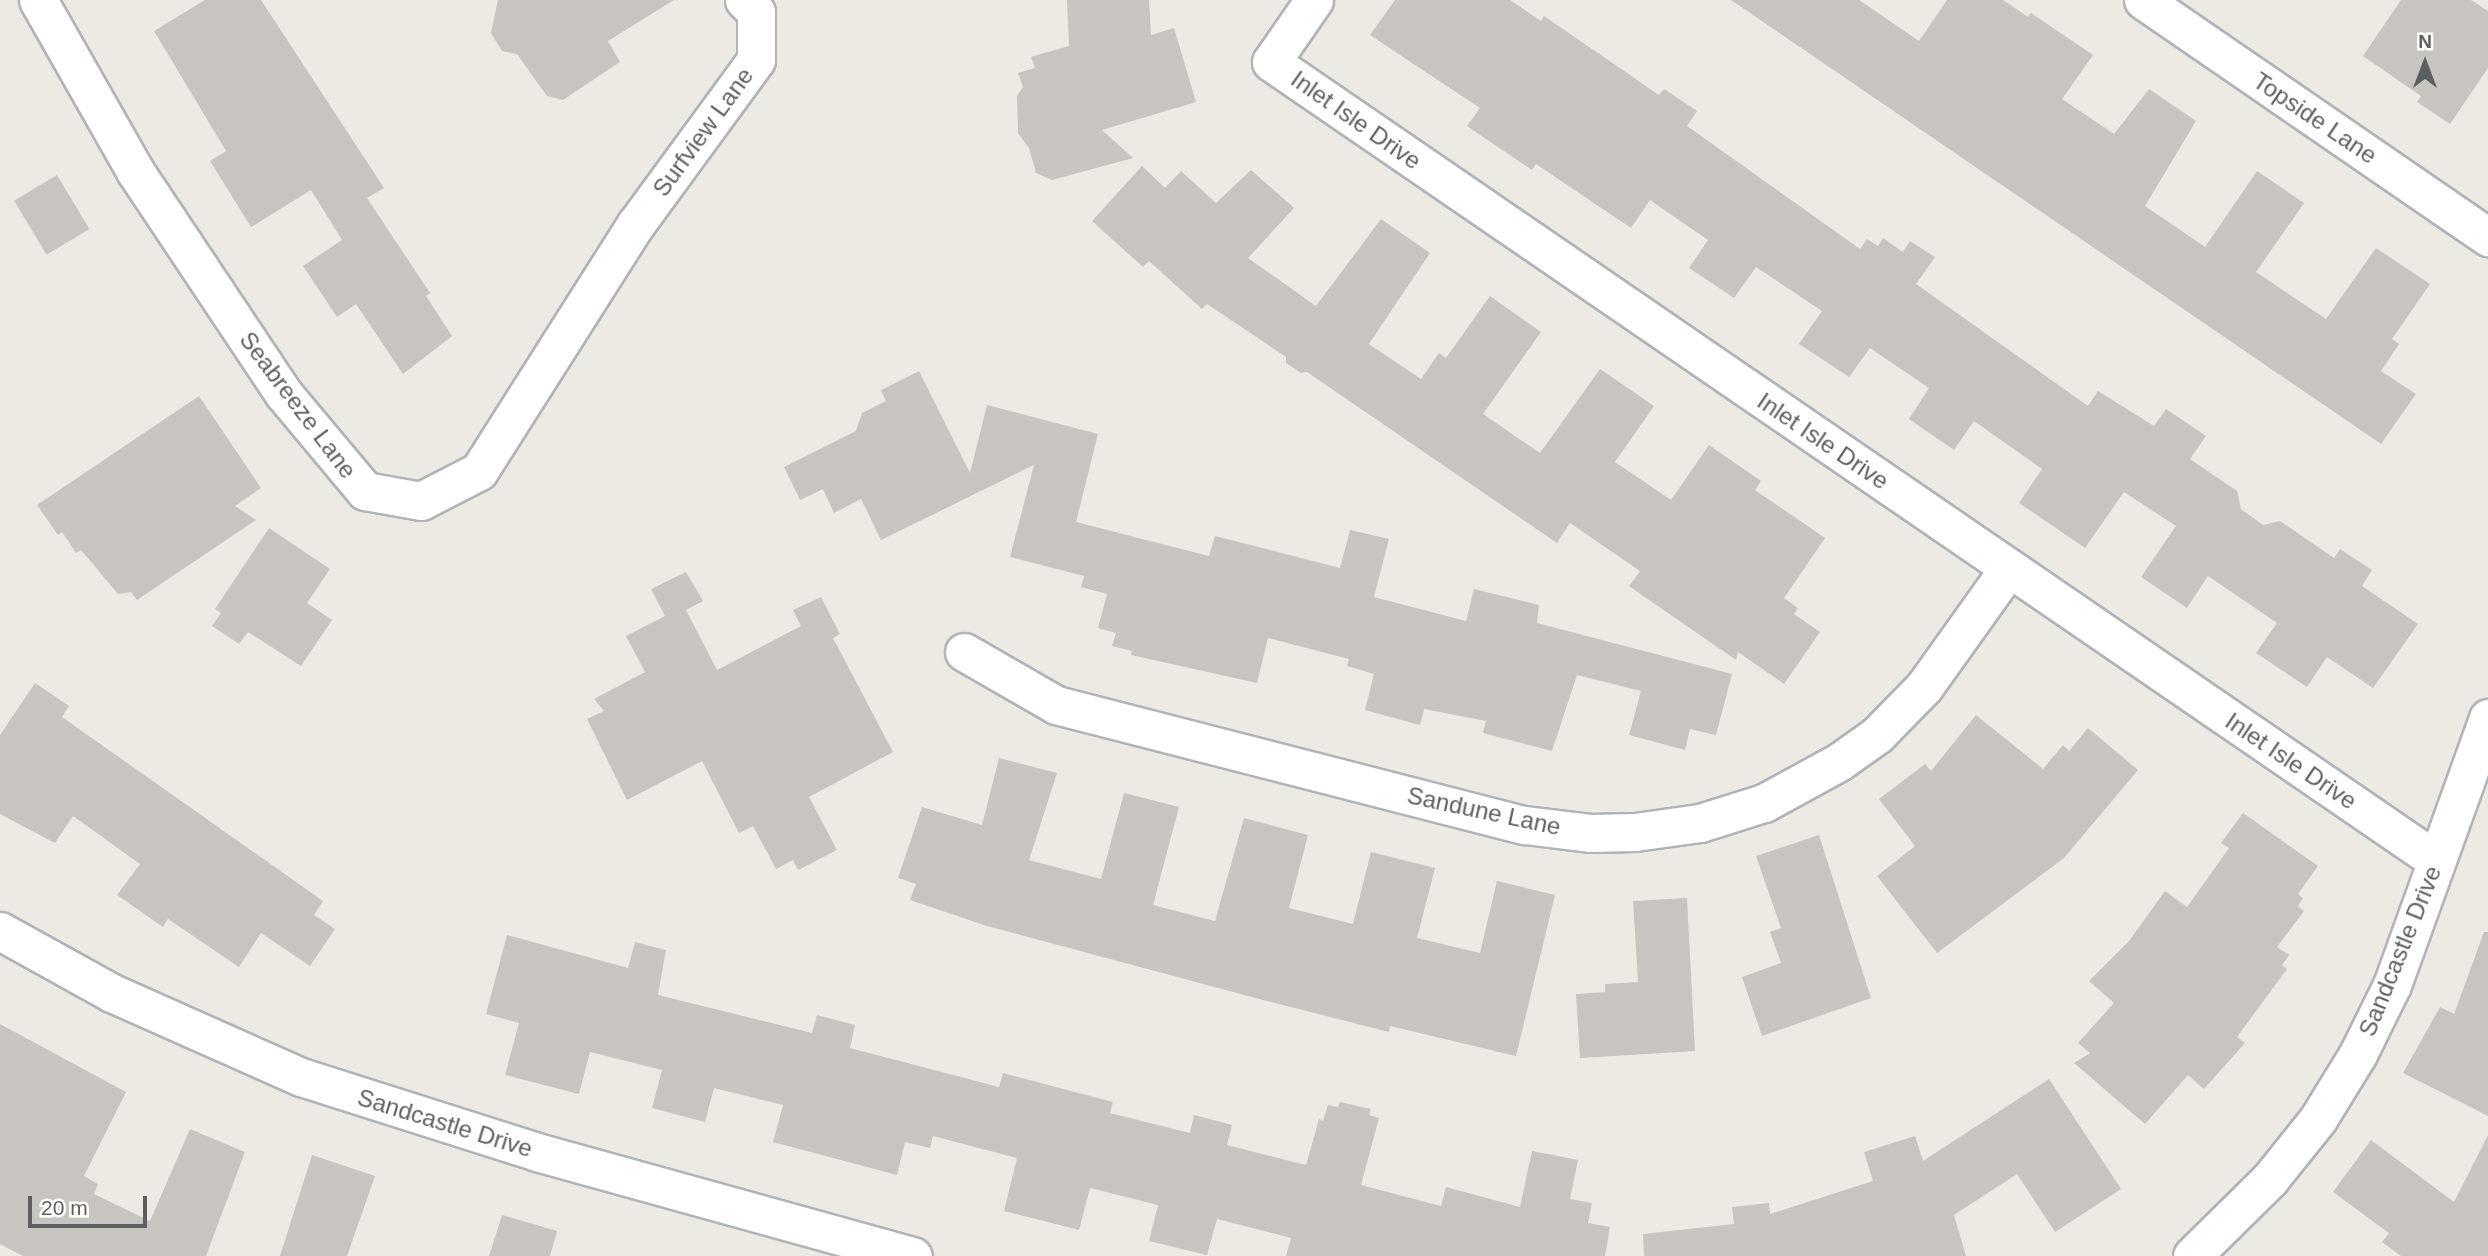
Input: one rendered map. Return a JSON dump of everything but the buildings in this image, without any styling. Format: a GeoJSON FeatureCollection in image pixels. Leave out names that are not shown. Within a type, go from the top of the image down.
{"type":"FeatureCollection","features":[{"type":"Feature","properties":{"kind":"street","name":"Seabreeze Lane"},"geometry":{"type":"LineString","coordinates":[[38,0],[149,194],[283,393],[365,491],[421,501],[479,471],[636,224]]}},
{"type":"Feature","properties":{"kind":"street","name":"Surfview Lane"},"geometry":{"type":"LineString","coordinates":[[636,224],[756,60],[756,12],[744,0]]}},
{"type":"Feature","properties":{"kind":"street","name":"Inlet Isle Drive"},"geometry":{"type":"LineString","coordinates":[[1314,0],[1271,62],[2437,861]]}},
{"type":"Feature","properties":{"kind":"street","name":"Topside Lane"},"geometry":{"type":"LineString","coordinates":[[2143,0],[2488,237]]}},
{"type":"Feature","properties":{"kind":"street","name":"Sandune Lane"},"geometry":{"type":"LineString","coordinates":[[964,652],[1056,705],[1525,825],[1590,833],[1635,832],[1700,823],[1763,803],[1849,755],[1877,735],[1924,687],[2009,568]]}},
{"type":"Feature","properties":{"kind":"street","name":"Sandcastle Drive"},"geometry":{"type":"LineString","coordinates":[[2192,1256],[2270,1179],[2318,1119],[2358,1054],[2392,985],[2488,718]]}},
{"type":"Feature","properties":{"kind":"street","name":"Sandcastle Drive"},"geometry":{"type":"LineString","coordinates":[[0,930],[112,993],[301,1077],[537,1152],[913,1256]]}}]}
